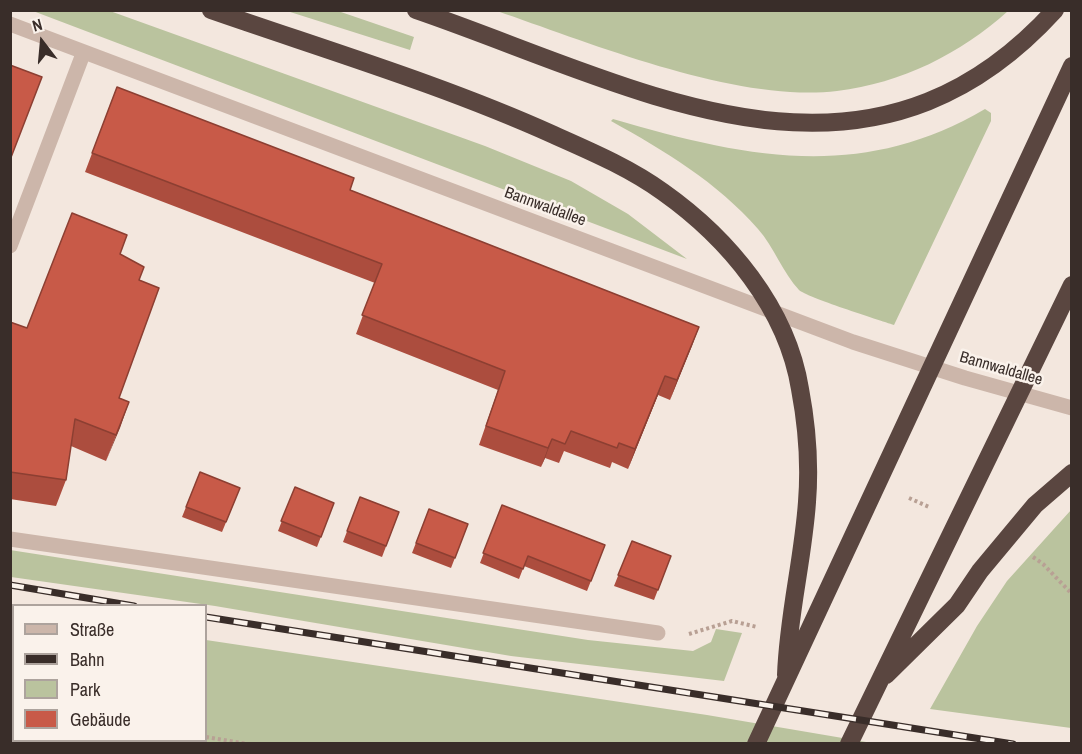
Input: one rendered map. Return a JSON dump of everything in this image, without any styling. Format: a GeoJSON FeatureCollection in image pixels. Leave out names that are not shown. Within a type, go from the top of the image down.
{"type":"FeatureCollection","features":[{"type":"Feature","properties":{"kind":"highway"},"geometry":{"type":"LineString","coordinates":[[211,10],[515,117],[593,152],[661,190],[706,225],[759,289],[779,322],[791,349],[800,388],[807,443],[807,501],[796,594],[788,636],[786,675]]}},
{"type":"Feature","properties":{"kind":"highway"},"geometry":{"type":"LineString","coordinates":[[425,13],[641,93],[761,120],[817,124],[860,121],[899,112],[967,84],[998,64],[1055,10]]}},
{"type":"Feature","properties":{"kind":"highway"},"geometry":{"type":"LineString","coordinates":[[756,744],[786,675],[1071,66]]}},
{"type":"Feature","properties":{"kind":"highway"},"geometry":{"type":"LineString","coordinates":[[849,744],[1071,285]]}},
{"type":"Feature","properties":{"kind":"highway"},"geometry":{"type":"LineString","coordinates":[[876,685],[957,605],[980,571],[1035,505],[1071,473]]}},
{"type":"Feature","properties":{"kind":"street","name":"Bannwaldallee"},"geometry":{"type":"LineString","coordinates":[[10,24],[83,54],[853,342],[964,378],[1071,408]]}},
{"type":"Feature","properties":{"kind":"street"},"geometry":{"type":"LineString","coordinates":[[10,246],[83,54]]}},
{"type":"Feature","properties":{"kind":"street"},"geometry":{"type":"LineString","coordinates":[[10,539],[658,633]]}},
{"type":"Feature","properties":{"kind":"path"},"geometry":{"type":"LineString","coordinates":[[1029,555],[1043,564],[1071,594]]}},
{"type":"Feature","properties":{"kind":"path"},"geometry":{"type":"LineString","coordinates":[[658,633],[691,634],[732,621]]}},
{"type":"Feature","properties":{"kind":"path"},"geometry":{"type":"LineString","coordinates":[[207,737],[247,744]]}},
{"type":"Feature","properties":{"kind":"green space"},"geometry":{"type":"Polygon","coordinates":[[[1008,10],[970,41],[907,74],[837,91],[798,92],[755,88],[711,80],[666,68],[497,11],[1008,10]]]}},
{"type":"Feature","properties":{"kind":"green space"},"geometry":{"type":"Polygon","coordinates":[[[33,11],[110,11],[485,146],[571,181],[628,214],[687,259],[33,11]]]}},
{"type":"Feature","properties":{"kind":"green space"},"geometry":{"type":"Polygon","coordinates":[[[287,11],[338,11],[414,37],[410,50],[287,11]]]}},
{"type":"Feature","properties":{"kind":"green space"},"geometry":{"type":"Polygon","coordinates":[[[985,109],[991,113],[991,121],[894,325],[828,303],[799,290],[764,236],[742,212],[708,182],[651,144],[611,121],[613,119],[661,133],[755,152],[801,156],[846,155],[892,147],[938,132],[985,109]]]}},
{"type":"Feature","properties":{"kind":"green space"},"geometry":{"type":"Polygon","coordinates":[[[1071,510],[1071,728],[930,709],[977,626],[1007,581],[1071,510]]]}},
{"type":"Feature","properties":{"kind":"green space"},"geometry":{"type":"Polygon","coordinates":[[[10,550],[588,640],[693,651],[711,642],[716,629],[742,633],[724,681],[511,656],[207,604],[11,577],[10,550]]]}},
{"type":"Feature","properties":{"kind":"green space"},"geometry":{"type":"Polygon","coordinates":[[[10,610],[12,610],[12,699],[10,610]]]}},
{"type":"Feature","properties":{"kind":"green space"},"geometry":{"type":"Polygon","coordinates":[[[207,640],[707,715],[872,743],[13,743],[207,742],[207,640]]]}},
{"type":"Feature","properties":{"kind":"building"},"geometry":{"type":"Polygon","coordinates":[[[10,65],[42,77],[10,160],[10,65]]]}},
{"type":"Feature","properties":{"kind":"building"},"geometry":{"type":"Polygon","coordinates":[[[117,87],[354,178],[350,190],[699,327],[677,380],[665,376],[635,449],[619,443],[617,448],[571,431],[565,444],[552,439],[548,448],[486,426],[505,371],[362,315],[382,264],[92,153],[117,87]]]}},
{"type":"Feature","properties":{"kind":"building"},"geometry":{"type":"Polygon","coordinates":[[[72,213],[127,235],[120,254],[144,267],[139,280],[159,288],[119,398],[129,402],[116,435],[75,419],[66,480],[10,472],[10,322],[27,328],[72,213]]]}},
{"type":"Feature","properties":{"kind":"building"},"geometry":{"type":"Polygon","coordinates":[[[200,472],[240,488],[226,522],[186,507],[200,472]]]}},
{"type":"Feature","properties":{"kind":"building"},"geometry":{"type":"Polygon","coordinates":[[[295,487],[334,503],[321,537],[281,521],[295,487]]]}},
{"type":"Feature","properties":{"kind":"building"},"geometry":{"type":"Polygon","coordinates":[[[360,497],[399,512],[386,546],[347,531],[360,497]]]}},
{"type":"Feature","properties":{"kind":"building"},"geometry":{"type":"Polygon","coordinates":[[[502,505],[605,545],[591,581],[528,556],[523,569],[483,553],[502,505]]]}},
{"type":"Feature","properties":{"kind":"building"},"geometry":{"type":"Polygon","coordinates":[[[429,509],[468,524],[455,558],[416,543],[429,509]]]}},
{"type":"Feature","properties":{"kind":"building"},"geometry":{"type":"Polygon","coordinates":[[[632,541],[671,556],[658,590],[618,575],[632,541]]]}},
{"type":"Feature","properties":{"kind":"railway"},"geometry":{"type":"LineString","coordinates":[[10,585],[122,604]]}},
{"type":"Feature","properties":{"kind":"railway"},"geometry":{"type":"LineString","coordinates":[[207,617],[1013,744]]}}]}
